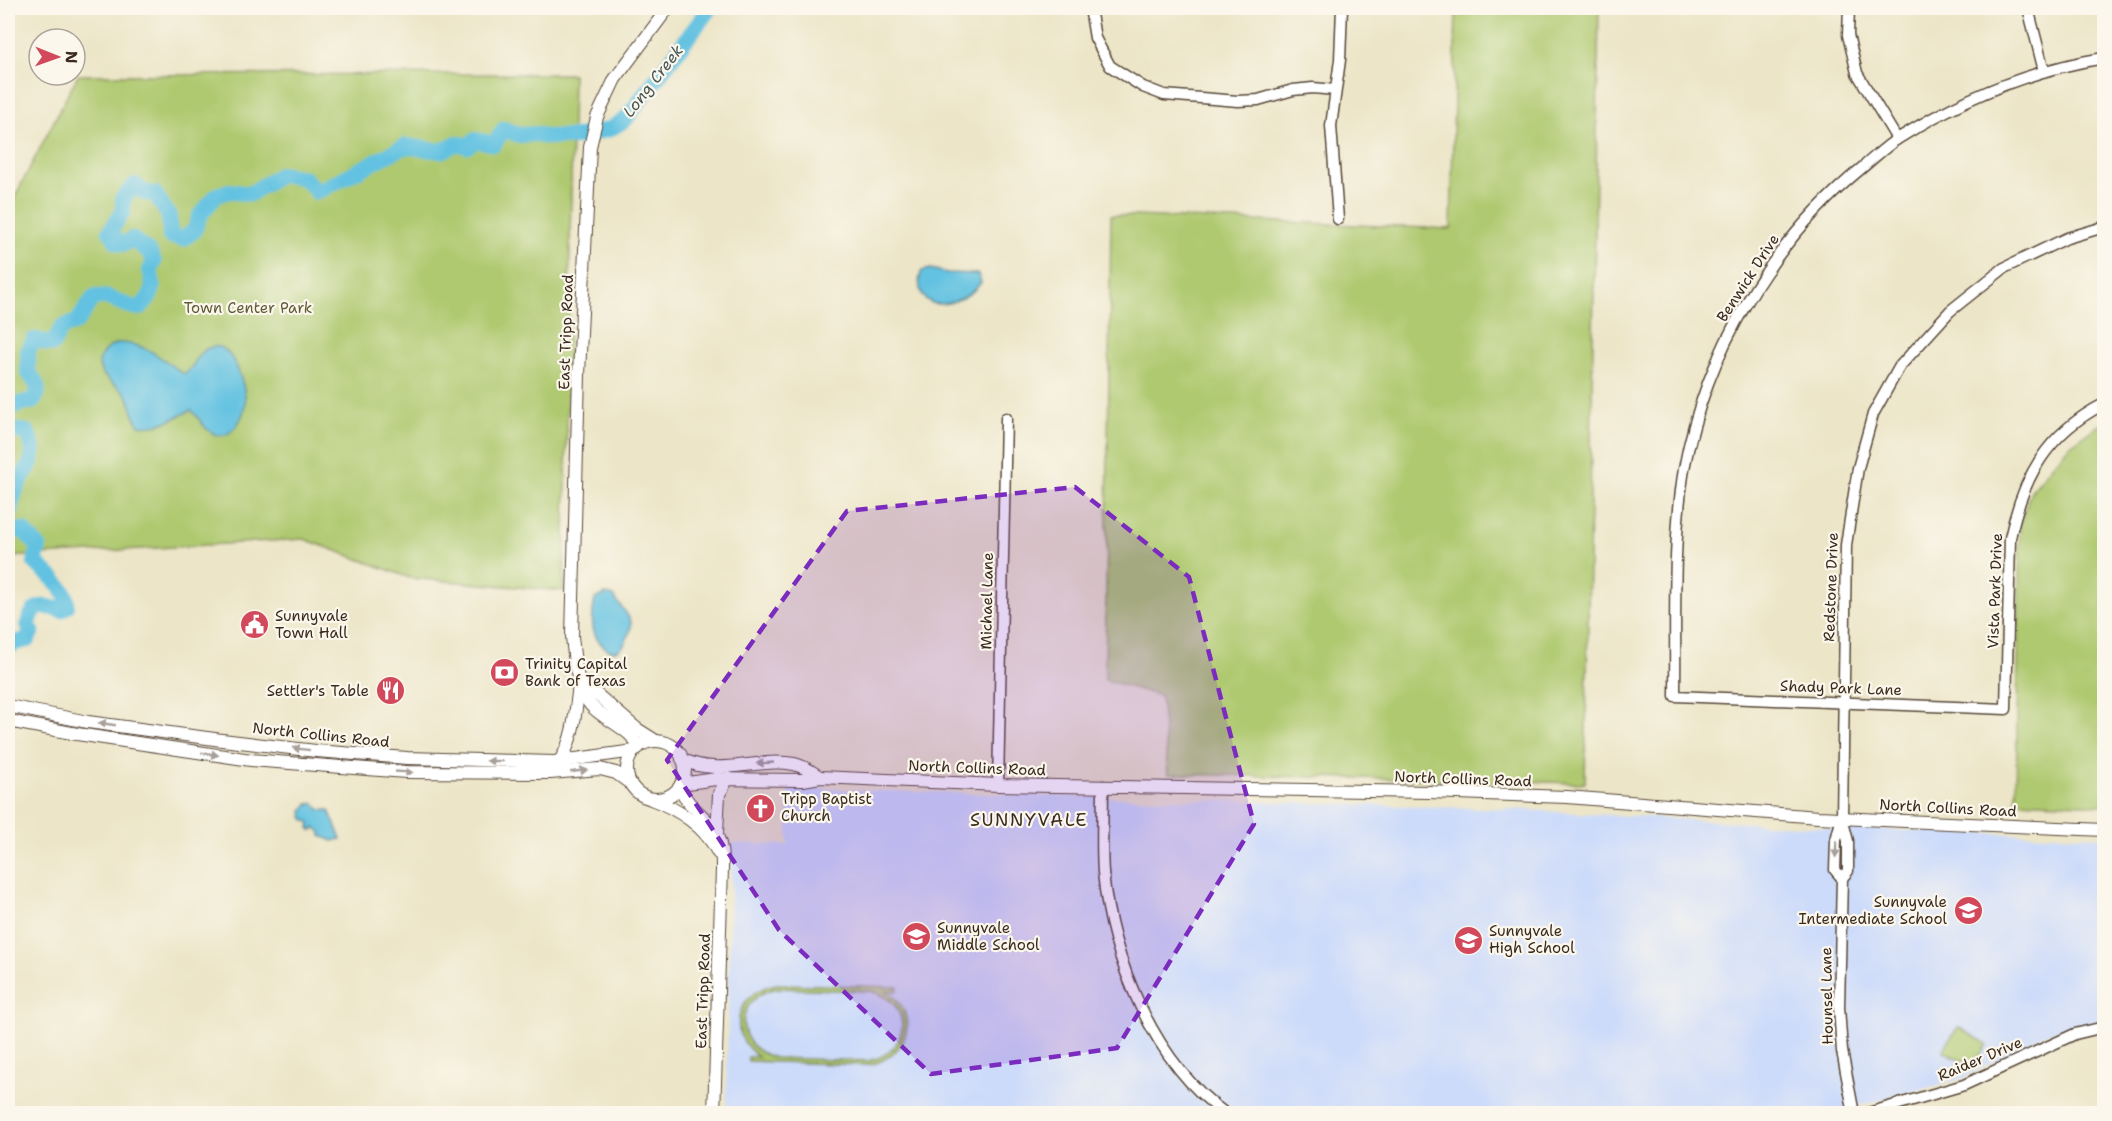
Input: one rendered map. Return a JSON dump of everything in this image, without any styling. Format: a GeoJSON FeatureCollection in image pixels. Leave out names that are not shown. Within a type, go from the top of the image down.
{"type":"FeatureCollection","features":[{"type":"Feature","properties":{"kind":"street","name":"East Tripp Road"},"geometry":{"type":"LineString","coordinates":[[636,749],[636,741],[629,734],[595,710],[587,700],[574,660],[572,636],[580,341],[590,147],[599,111],[615,79],[668,8]]}},
{"type":"Feature","properties":{"kind":"street"},"geometry":{"type":"LineString","coordinates":[[1090,8],[1095,38],[1110,66],[1143,87],[1164,95],[1258,100],[1293,90],[1313,88],[1335,90]]}},
{"type":"Feature","properties":{"kind":"street"},"geometry":{"type":"LineString","coordinates":[[1338,219],[1331,126],[1340,60],[1342,8]]}},
{"type":"Feature","properties":{"kind":"street"},"geometry":{"type":"LineString","coordinates":[[1849,8],[1848,35],[1857,73],[1897,139]]}},
{"type":"Feature","properties":{"kind":"street"},"geometry":{"type":"LineString","coordinates":[[2028,8],[2044,71]]}},
{"type":"Feature","properties":{"kind":"street","name":"Benwick Drive"},"geometry":{"type":"LineString","coordinates":[[1675,696],[1677,537],[1684,469],[1713,372],[1741,312],[1758,285],[1795,233],[1839,186],[1897,139],[1977,95],[2044,71],[2104,58]]}},
{"type":"Feature","properties":{"kind":"street","name":"Redstone Drive"},"geometry":{"type":"LineString","coordinates":[[1842,818],[1846,545],[1858,468],[1873,414],[1900,366],[1950,311],[2004,268],[2067,238],[2104,228]]}},
{"type":"Feature","properties":{"kind":"street","name":"Vista Park Drive"},"geometry":{"type":"LineString","coordinates":[[2006,709],[2010,538],[2024,487],[2037,463],[2064,430],[2104,404]]}},
{"type":"Feature","properties":{"kind":"street","name":"Michael Lane"},"geometry":{"type":"LineString","coordinates":[[998,785],[1006,418]]}},
{"type":"Feature","properties":{"kind":"street"},"geometry":{"type":"LineString","coordinates":[[580,680],[638,729],[656,741],[672,746],[682,759],[684,776],[680,785],[668,796],[651,799],[642,796],[630,783],[627,765],[636,749],[648,742],[656,741]]}},
{"type":"Feature","properties":{"kind":"street"},"geometry":{"type":"LineString","coordinates":[[560,760],[565,753],[571,734],[580,680]]}},
{"type":"Feature","properties":{"kind":"street","name":"Shady Park Lane"},"geometry":{"type":"LineString","coordinates":[[1675,696],[2006,709]]}},
{"type":"Feature","properties":{"kind":"street","name":"North Collins Road"},"geometry":{"type":"LineString","coordinates":[[8,706],[88,722],[316,751],[550,773],[608,770],[630,783]]}},
{"type":"Feature","properties":{"kind":"street","name":"North Collins Road"},"geometry":{"type":"LineString","coordinates":[[8,721],[251,760],[379,770],[554,762],[636,749]]}},
{"type":"Feature","properties":{"kind":"street"},"geometry":{"type":"LineString","coordinates":[[175,748],[177,734]]}},
{"type":"Feature","properties":{"kind":"street"},"geometry":{"type":"LineString","coordinates":[[379,770],[380,756]]}},
{"type":"Feature","properties":{"kind":"street","name":"North Collins Road"},"geometry":{"type":"LineString","coordinates":[[682,759],[698,766],[712,767],[771,762],[795,765],[820,777]]}},
{"type":"Feature","properties":{"kind":"street","name":"North Collins Road"},"geometry":{"type":"LineString","coordinates":[[680,785],[728,778],[803,780],[820,777],[998,785],[1417,792],[1567,797],[1842,818],[2104,830]]}},
{"type":"Feature","properties":{"kind":"street","name":"East Tripp Road"},"geometry":{"type":"LineString","coordinates":[[714,1113],[722,868],[721,847],[717,833],[719,794],[728,778]]}},
{"type":"Feature","properties":{"kind":"street"},"geometry":{"type":"LineString","coordinates":[[680,785],[682,793],[693,808],[717,833]]}},
{"type":"Feature","properties":{"kind":"street"},"geometry":{"type":"LineString","coordinates":[[1103,786],[1102,838],[1106,894],[1115,943],[1127,975],[1144,1015],[1169,1054],[1189,1080],[1226,1113]]}},
{"type":"Feature","properties":{"kind":"street","name":"East Tripp Road"},"geometry":{"type":"LineString","coordinates":[[651,799],[674,810],[698,826],[715,847],[722,868]]}},
{"type":"Feature","properties":{"kind":"street","name":"Hounsel Lane"},"geometry":{"type":"LineString","coordinates":[[1842,818],[1836,840],[1835,870],[1842,878],[1839,1007],[1842,1051],[1854,1113]]}},
{"type":"Feature","properties":{"kind":"street","name":"Raider Drive"},"geometry":{"type":"LineString","coordinates":[[1865,1113],[1964,1085],[2065,1038],[2104,1027]]}},
{"type":"Feature","properties":{"kind":"highlighted area"},"geometry":{"type":"Polygon","coordinates":[[[1075,487],[1189,577],[1254,824],[1117,1048],[931,1074],[779,930],[667,760],[847,511],[1075,487]]]}},
{"type":"Feature","properties":{"kind":"shaded area"},"geometry":{"type":"Polygon","coordinates":[[[788,788],[1508,809],[1831,828],[2104,837],[2104,1019],[2045,1034],[1962,1079],[1846,1109],[1847,1113],[726,1114],[732,843],[788,845],[788,788]]]}},
{"type":"Feature","properties":{"kind":"green space"},"geometry":{"type":"Polygon","coordinates":[[[1456,8],[1599,8],[1585,783],[1168,774],[1161,696],[1105,680],[1111,215],[1451,229],[1456,8]]]}},
{"type":"Feature","properties":{"kind":"green space","name":"Town Center Park"},"geometry":{"type":"Polygon","coordinates":[[[573,74],[564,591],[410,578],[304,539],[8,557],[8,210],[72,87],[87,87],[87,75],[573,74]]]}},
{"type":"Feature","properties":{"kind":"green space"},"geometry":{"type":"Polygon","coordinates":[[[2104,422],[2104,805],[2016,801],[2020,523],[2031,491],[2069,446],[2104,422]]]}},
{"type":"Feature","properties":{"kind":"green space"},"geometry":{"type":"Polygon","coordinates":[[[777,984],[898,987],[897,991],[887,991],[898,1001],[904,1012],[907,1024],[905,1035],[892,1054],[868,1065],[748,1061],[748,1057],[759,1057],[748,1047],[741,1036],[740,1014],[744,1004],[763,988],[777,984]],[[777,988],[763,993],[752,1001],[743,1022],[745,1033],[751,1044],[761,1052],[775,1058],[868,1061],[883,1056],[900,1038],[902,1027],[900,1015],[894,1005],[884,997],[870,991],[777,988]]]}},
{"type":"Feature","properties":{"kind":"green space"},"geometry":{"type":"Polygon","coordinates":[[[1958,1027],[1987,1044],[1973,1068],[1943,1050],[1958,1027]]]}},
{"type":"Feature","properties":{"kind":"water"},"geometry":{"type":"Polygon","coordinates":[[[931,269],[947,273],[978,274],[981,282],[959,299],[949,303],[931,303],[924,298],[919,282],[922,271],[931,269]]]}},
{"type":"Feature","properties":{"kind":"water"},"geometry":{"type":"Polygon","coordinates":[[[118,343],[144,348],[182,373],[186,373],[200,355],[211,347],[219,347],[226,351],[237,367],[244,388],[245,404],[240,421],[228,434],[222,435],[217,435],[205,427],[191,410],[159,424],[139,425],[126,394],[105,376],[99,365],[105,350],[118,343]]]}},
{"type":"Feature","properties":{"kind":"water"},"geometry":{"type":"Polygon","coordinates":[[[606,594],[614,596],[631,623],[626,641],[622,647],[613,651],[600,643],[593,628],[595,599],[606,594]]]}},
{"type":"Feature","properties":{"kind":"water"},"geometry":{"type":"Polygon","coordinates":[[[314,803],[320,810],[329,810],[341,839],[333,841],[321,836],[321,832],[316,828],[312,831],[309,828],[310,823],[304,819],[302,811],[308,804],[314,803]]]}},
{"type":"Feature","properties":{"kind":"waterway","name":"Long Creek"},"geometry":{"type":"LineString","coordinates":[[8,409],[25,402],[32,402],[37,394],[36,383],[28,372],[28,351],[34,340],[53,344],[62,327],[77,322],[94,297],[107,298],[140,308],[151,295],[153,282],[150,270],[154,262],[150,253],[132,239],[124,244],[117,242],[110,231],[123,212],[123,198],[135,185],[145,193],[155,194],[169,216],[170,236],[183,239],[194,231],[200,215],[217,195],[229,191],[250,194],[281,174],[304,178],[317,192],[405,146],[441,151],[457,143],[467,146],[476,140],[494,144],[504,129],[519,135],[537,134],[546,137],[576,137],[610,129],[626,119],[710,8]]}},
{"type":"Feature","properties":{"kind":"waterway","name":"Long Creek"},"geometry":{"type":"LineString","coordinates":[[8,425],[10,430],[27,432],[33,450],[30,464],[15,492],[8,520]]}},
{"type":"Feature","properties":{"kind":"waterway","name":"Long Creek"},"geometry":{"type":"LineString","coordinates":[[8,522],[12,531],[23,530],[39,547],[35,562],[61,588],[67,600],[67,606],[61,610],[49,607],[36,609],[30,618],[28,625],[32,631],[27,640],[8,647]]}},
{"type":"Feature","properties":{"kind":"place","name":"Sunnyvale Town Hall"},"geometry":{"type":"Point","coordinates":[254,625]}},
{"type":"Feature","properties":{"kind":"place","name":"Trinity Capital Bank of Texas"},"geometry":{"type":"Point","coordinates":[504,673]}},
{"type":"Feature","properties":{"kind":"place","name":"Settler's Table"},"geometry":{"type":"Point","coordinates":[390,691]}},
{"type":"Feature","properties":{"kind":"place","name":"Tripp Baptist Church"},"geometry":{"type":"Point","coordinates":[760,808]}},
{"type":"Feature","properties":{"kind":"place","name":"Sunnyvale Intermediate School"},"geometry":{"type":"Point","coordinates":[1968,911]}},
{"type":"Feature","properties":{"kind":"place","name":"Sunnyvale Middle School"},"geometry":{"type":"Point","coordinates":[916,937]}},
{"type":"Feature","properties":{"kind":"place","name":"Sunnyvale High School"},"geometry":{"type":"Point","coordinates":[1468,940]}},
{"type":"Feature","properties":{"kind":"district","name":"SUNNYVALE"},"geometry":{"type":"Point","coordinates":[1029,820]}}]}
